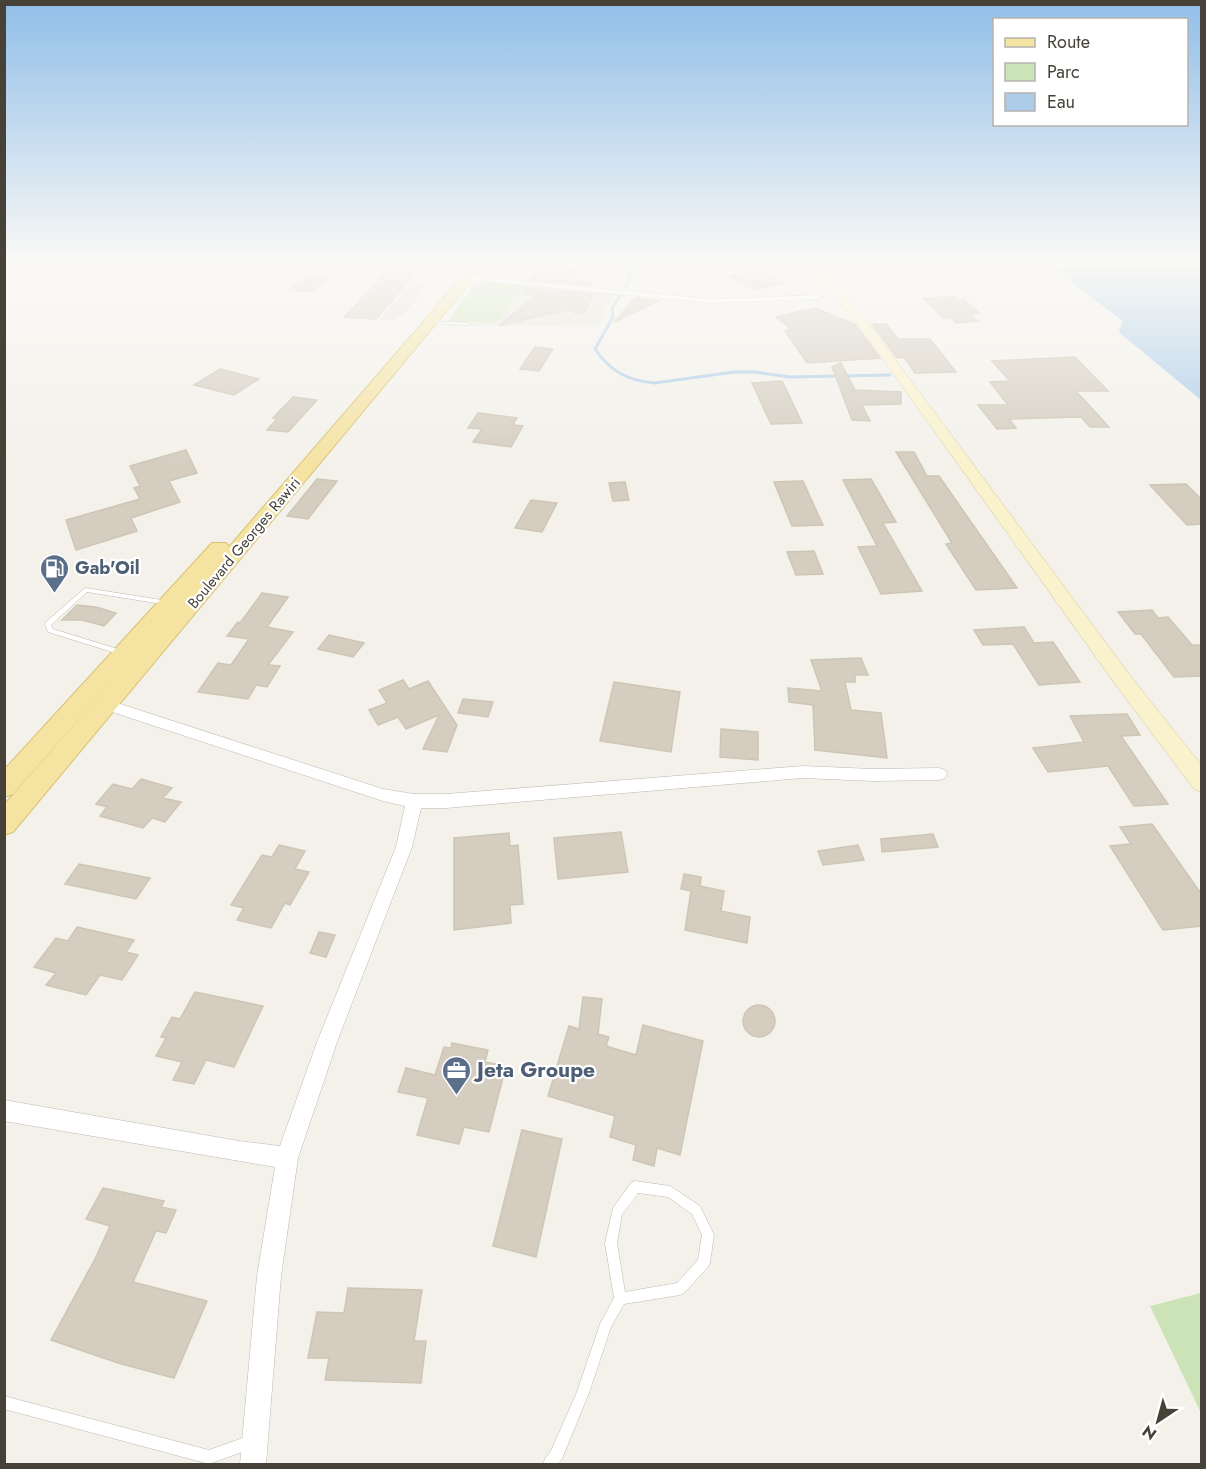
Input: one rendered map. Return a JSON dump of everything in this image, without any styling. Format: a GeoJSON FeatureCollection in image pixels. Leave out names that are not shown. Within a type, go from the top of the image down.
{"type":"FeatureCollection","features":[{"type":"Feature","properties":{"kind":"main road","name":"Boulevard Georges Rawiri"},"geometry":{"type":"LineString","coordinates":[[8,777],[416,330]]}},
{"type":"Feature","properties":{"kind":"main road","name":"Boulevard Georges Rawiri"},"geometry":{"type":"LineString","coordinates":[[4,824],[108,705],[426,330]]}},
{"type":"Feature","properties":{"kind":"main road"},"geometry":{"type":"LineString","coordinates":[[865,330],[1202,783]]}},
{"type":"Feature","properties":{"kind":"street"},"geometry":{"type":"LineString","coordinates":[[108,705],[383,795],[414,801],[479,800],[600,787],[803,772],[904,776],[939,774]]}},
{"type":"Feature","properties":{"kind":"street"},"geometry":{"type":"LineString","coordinates":[[254,1453],[269,1276],[287,1158],[327,1042],[404,847],[414,801]]}},
{"type":"Feature","properties":{"kind":"street"},"geometry":{"type":"LineString","coordinates":[[4,1110],[239,1152],[287,1158]]}},
{"type":"Feature","properties":{"kind":"lane"},"geometry":{"type":"LineString","coordinates":[[122,653],[50,630],[48,624],[86,590],[169,603]]}},
{"type":"Feature","properties":{"kind":"lane"},"geometry":{"type":"LineString","coordinates":[[550,1464],[556,1456],[584,1393],[606,1324],[620,1299],[611,1243],[617,1212],[635,1187],[670,1192],[696,1210],[708,1235],[704,1263],[680,1289],[620,1299]]}},
{"type":"Feature","properties":{"kind":"lane"},"geometry":{"type":"LineString","coordinates":[[4,1402],[209,1457],[254,1453]]}},
{"type":"Feature","properties":{"kind":"green space"},"geometry":{"type":"Polygon","coordinates":[[[1202,1293],[1201,1413],[1150,1306],[1202,1293]]]}},
{"type":"Feature","properties":{"kind":"water"},"geometry":{"type":"Polygon","coordinates":[[[1119,330],[1201,330],[1201,400],[1121,334],[1119,330]]]}},
{"type":"Feature","properties":{"kind":"building"},"geometry":{"type":"Polygon","coordinates":[[[859,330],[880,358],[807,363],[785,331],[859,330]]]}},
{"type":"Feature","properties":{"kind":"building"},"geometry":{"type":"Polygon","coordinates":[[[876,330],[890,330],[898,339],[930,339],[956,372],[915,373],[904,357],[897,358],[876,330]]]}},
{"type":"Feature","properties":{"kind":"building"},"geometry":{"type":"Polygon","coordinates":[[[535,347],[553,349],[539,371],[520,369],[535,347]]]}},
{"type":"Feature","properties":{"kind":"building"},"geometry":{"type":"Polygon","coordinates":[[[1075,357],[1108,391],[1076,391],[1109,427],[1090,427],[1081,417],[1009,419],[1016,428],[997,429],[978,405],[1008,405],[990,382],[1010,381],[992,361],[1075,357]]]}},
{"type":"Feature","properties":{"kind":"building"},"geometry":{"type":"Polygon","coordinates":[[[841,363],[855,390],[901,392],[901,404],[862,405],[870,421],[852,420],[832,367],[841,363]]]}},
{"type":"Feature","properties":{"kind":"building"},"geometry":{"type":"Polygon","coordinates":[[[220,369],[259,379],[234,395],[194,385],[220,369]]]}},
{"type":"Feature","properties":{"kind":"building"},"geometry":{"type":"Polygon","coordinates":[[[782,381],[802,423],[771,424],[752,383],[782,381]]]}},
{"type":"Feature","properties":{"kind":"building"},"geometry":{"type":"Polygon","coordinates":[[[293,397],[317,400],[288,432],[267,430],[277,419],[273,418],[293,397]]]}},
{"type":"Feature","properties":{"kind":"building"},"geometry":{"type":"Polygon","coordinates":[[[478,413],[517,418],[513,425],[523,426],[511,447],[473,442],[482,429],[468,428],[478,413]]]}},
{"type":"Feature","properties":{"kind":"building"},"geometry":{"type":"Polygon","coordinates":[[[186,450],[197,473],[169,481],[180,502],[131,518],[137,531],[76,550],[66,520],[140,499],[134,488],[140,486],[130,466],[186,450]]]}},
{"type":"Feature","properties":{"kind":"building"},"geometry":{"type":"Polygon","coordinates":[[[896,452],[914,452],[927,476],[939,476],[1017,588],[976,590],[946,544],[952,543],[896,452]]]}},
{"type":"Feature","properties":{"kind":"building"},"geometry":{"type":"Polygon","coordinates":[[[317,479],[337,481],[308,519],[287,516],[317,479]]]}},
{"type":"Feature","properties":{"kind":"building"},"geometry":{"type":"Polygon","coordinates":[[[871,479],[896,522],[883,523],[922,591],[881,594],[858,547],[877,546],[843,480],[871,479]]]}},
{"type":"Feature","properties":{"kind":"building"},"geometry":{"type":"Polygon","coordinates":[[[803,481],[823,525],[792,526],[774,482],[803,481]]]}},
{"type":"Feature","properties":{"kind":"building"},"geometry":{"type":"Polygon","coordinates":[[[625,482],[629,500],[613,501],[609,483],[625,482]]]}},
{"type":"Feature","properties":{"kind":"building"},"geometry":{"type":"Polygon","coordinates":[[[1186,484],[1202,500],[1202,524],[1187,525],[1150,485],[1186,484]]]}},
{"type":"Feature","properties":{"kind":"building"},"geometry":{"type":"Polygon","coordinates":[[[531,500],[557,503],[542,532],[515,528],[531,500]]]}},
{"type":"Feature","properties":{"kind":"building"},"geometry":{"type":"Polygon","coordinates":[[[814,551],[823,574],[796,575],[787,552],[814,551]]]}},
{"type":"Feature","properties":{"kind":"building"},"geometry":{"type":"Polygon","coordinates":[[[262,593],[288,597],[267,627],[293,632],[268,665],[280,666],[267,687],[256,685],[248,699],[198,692],[218,663],[231,665],[249,639],[227,636],[238,622],[240,623],[262,593]]]}},
{"type":"Feature","properties":{"kind":"building"},"geometry":{"type":"Polygon","coordinates":[[[77,605],[96,607],[116,613],[104,626],[82,620],[62,620],[77,605]]]}},
{"type":"Feature","properties":{"kind":"building"},"geometry":{"type":"Polygon","coordinates":[[[1152,610],[1158,618],[1168,617],[1192,645],[1202,645],[1202,676],[1174,677],[1141,634],[1135,634],[1118,612],[1152,610]]]}},
{"type":"Feature","properties":{"kind":"building"},"geometry":{"type":"Polygon","coordinates":[[[1024,627],[1034,643],[1053,642],[1080,682],[1039,685],[1013,644],[983,645],[974,630],[1024,627]]]}},
{"type":"Feature","properties":{"kind":"building"},"geometry":{"type":"Polygon","coordinates":[[[329,635],[364,643],[353,657],[318,649],[329,635]]]}},
{"type":"Feature","properties":{"kind":"building"},"geometry":{"type":"Polygon","coordinates":[[[861,658],[868,675],[855,675],[855,682],[845,682],[851,710],[881,713],[887,758],[815,750],[813,705],[789,702],[788,688],[822,691],[811,660],[861,658]]]}},
{"type":"Feature","properties":{"kind":"building"},"geometry":{"type":"Polygon","coordinates":[[[403,680],[409,689],[428,681],[457,725],[447,752],[423,749],[439,715],[406,729],[398,717],[378,725],[369,710],[387,703],[379,690],[403,680]]]}},
{"type":"Feature","properties":{"kind":"building"},"geometry":{"type":"Polygon","coordinates":[[[614,682],[680,692],[671,752],[600,741],[614,682]]]}},
{"type":"Feature","properties":{"kind":"building"},"geometry":{"type":"Polygon","coordinates":[[[463,699],[493,702],[488,717],[458,713],[463,699]]]}},
{"type":"Feature","properties":{"kind":"building"},"geometry":{"type":"Polygon","coordinates":[[[1127,714],[1140,735],[1121,736],[1168,804],[1134,806],[1108,766],[1048,772],[1033,748],[1084,742],[1070,716],[1127,714]]]}},
{"type":"Feature","properties":{"kind":"building"},"geometry":{"type":"Polygon","coordinates":[[[721,729],[758,732],[758,760],[720,757],[721,729]]]}},
{"type":"Feature","properties":{"kind":"building"},"geometry":{"type":"Polygon","coordinates":[[[141,779],[172,788],[163,798],[181,802],[165,822],[152,818],[143,828],[100,816],[107,807],[96,804],[113,784],[132,789],[141,779]]]}},
{"type":"Feature","properties":{"kind":"building"},"geometry":{"type":"Polygon","coordinates":[[[1152,824],[1202,895],[1202,926],[1163,930],[1110,846],[1131,844],[1120,827],[1152,824]]]}},
{"type":"Feature","properties":{"kind":"building"},"geometry":{"type":"Polygon","coordinates":[[[621,832],[628,872],[558,879],[554,838],[621,832]]]}},
{"type":"Feature","properties":{"kind":"building"},"geometry":{"type":"Polygon","coordinates":[[[509,833],[510,846],[518,845],[523,904],[510,905],[511,923],[454,930],[454,838],[509,833]]]}},
{"type":"Feature","properties":{"kind":"building"},"geometry":{"type":"Polygon","coordinates":[[[933,834],[938,847],[882,852],[881,839],[933,834]]]}},
{"type":"Feature","properties":{"kind":"building"},"geometry":{"type":"Polygon","coordinates":[[[279,845],[305,851],[295,869],[309,872],[290,905],[285,903],[271,928],[237,920],[244,908],[231,905],[262,855],[272,857],[279,845]]]}},
{"type":"Feature","properties":{"kind":"building"},"geometry":{"type":"Polygon","coordinates":[[[858,845],[864,860],[823,865],[818,851],[858,845]]]}},
{"type":"Feature","properties":{"kind":"building"},"geometry":{"type":"Polygon","coordinates":[[[79,864],[150,878],[136,899],[65,884],[79,864]]]}},
{"type":"Feature","properties":{"kind":"building"},"geometry":{"type":"Polygon","coordinates":[[[684,874],[701,877],[700,886],[724,891],[721,911],[750,917],[747,943],[685,930],[691,891],[681,889],[684,874]]]}},
{"type":"Feature","properties":{"kind":"building"},"geometry":{"type":"Polygon","coordinates":[[[77,927],[134,940],[126,952],[138,955],[122,980],[100,975],[86,995],[46,985],[56,973],[34,967],[56,938],[68,941],[77,927]]]}},
{"type":"Feature","properties":{"kind":"building"},"geometry":{"type":"Polygon","coordinates":[[[319,932],[335,935],[326,957],[310,953],[319,932]]]}},
{"type":"Feature","properties":{"kind":"building"},"geometry":{"type":"Polygon","coordinates":[[[195,992],[263,1006],[234,1067],[206,1060],[194,1084],[173,1080],[182,1062],[156,1056],[166,1038],[161,1037],[172,1017],[180,1019],[195,992]]]}},
{"type":"Feature","properties":{"kind":"building"},"geometry":{"type":"Polygon","coordinates":[[[583,997],[602,999],[598,1034],[609,1037],[606,1046],[636,1055],[643,1025],[703,1041],[680,1155],[657,1148],[654,1166],[633,1160],[636,1145],[610,1137],[615,1116],[548,1096],[569,1026],[579,1029],[583,997]]]}},
{"type":"Feature","properties":{"kind":"building"},"geometry":{"type":"Polygon","coordinates":[[[759,1005],[770,1010],[775,1021],[770,1032],[759,1037],[748,1032],[743,1021],[748,1010],[759,1005]]]}},
{"type":"Feature","properties":{"kind":"building","name":"Jeta Groupe"},"geometry":{"type":"Polygon","coordinates":[[[452,1043],[488,1050],[485,1062],[506,1066],[489,1132],[464,1127],[459,1144],[417,1135],[428,1098],[398,1092],[406,1068],[435,1075],[444,1047],[451,1048],[452,1043]]]}},
{"type":"Feature","properties":{"kind":"building"},"geometry":{"type":"Polygon","coordinates":[[[522,1130],[562,1139],[536,1257],[493,1246],[522,1130]]]}},
{"type":"Feature","properties":{"kind":"building"},"geometry":{"type":"Polygon","coordinates":[[[103,1188],[164,1201],[161,1207],[176,1210],[166,1233],[156,1231],[133,1282],[207,1301],[174,1378],[118,1363],[51,1340],[95,1259],[110,1226],[86,1219],[103,1188]]]}},
{"type":"Feature","properties":{"kind":"building"},"geometry":{"type":"Polygon","coordinates":[[[348,1288],[422,1290],[414,1341],[426,1341],[421,1383],[325,1380],[329,1358],[308,1358],[317,1312],[344,1313],[348,1288]]]}},
{"type":"Feature","properties":{"kind":"waterway"},"geometry":{"type":"LineString","coordinates":[[606,330],[595,349],[613,369],[645,382],[655,383],[734,372],[755,372],[789,377],[890,375]]}},
{"type":"Feature","properties":{"kind":"place","name":"Gab'Oil"},"geometry":{"type":"Point","coordinates":[54,594]}},
{"type":"Feature","properties":{"kind":"place","name":"Jeta Groupe"},"geometry":{"type":"Point","coordinates":[456,1096]}}]}
